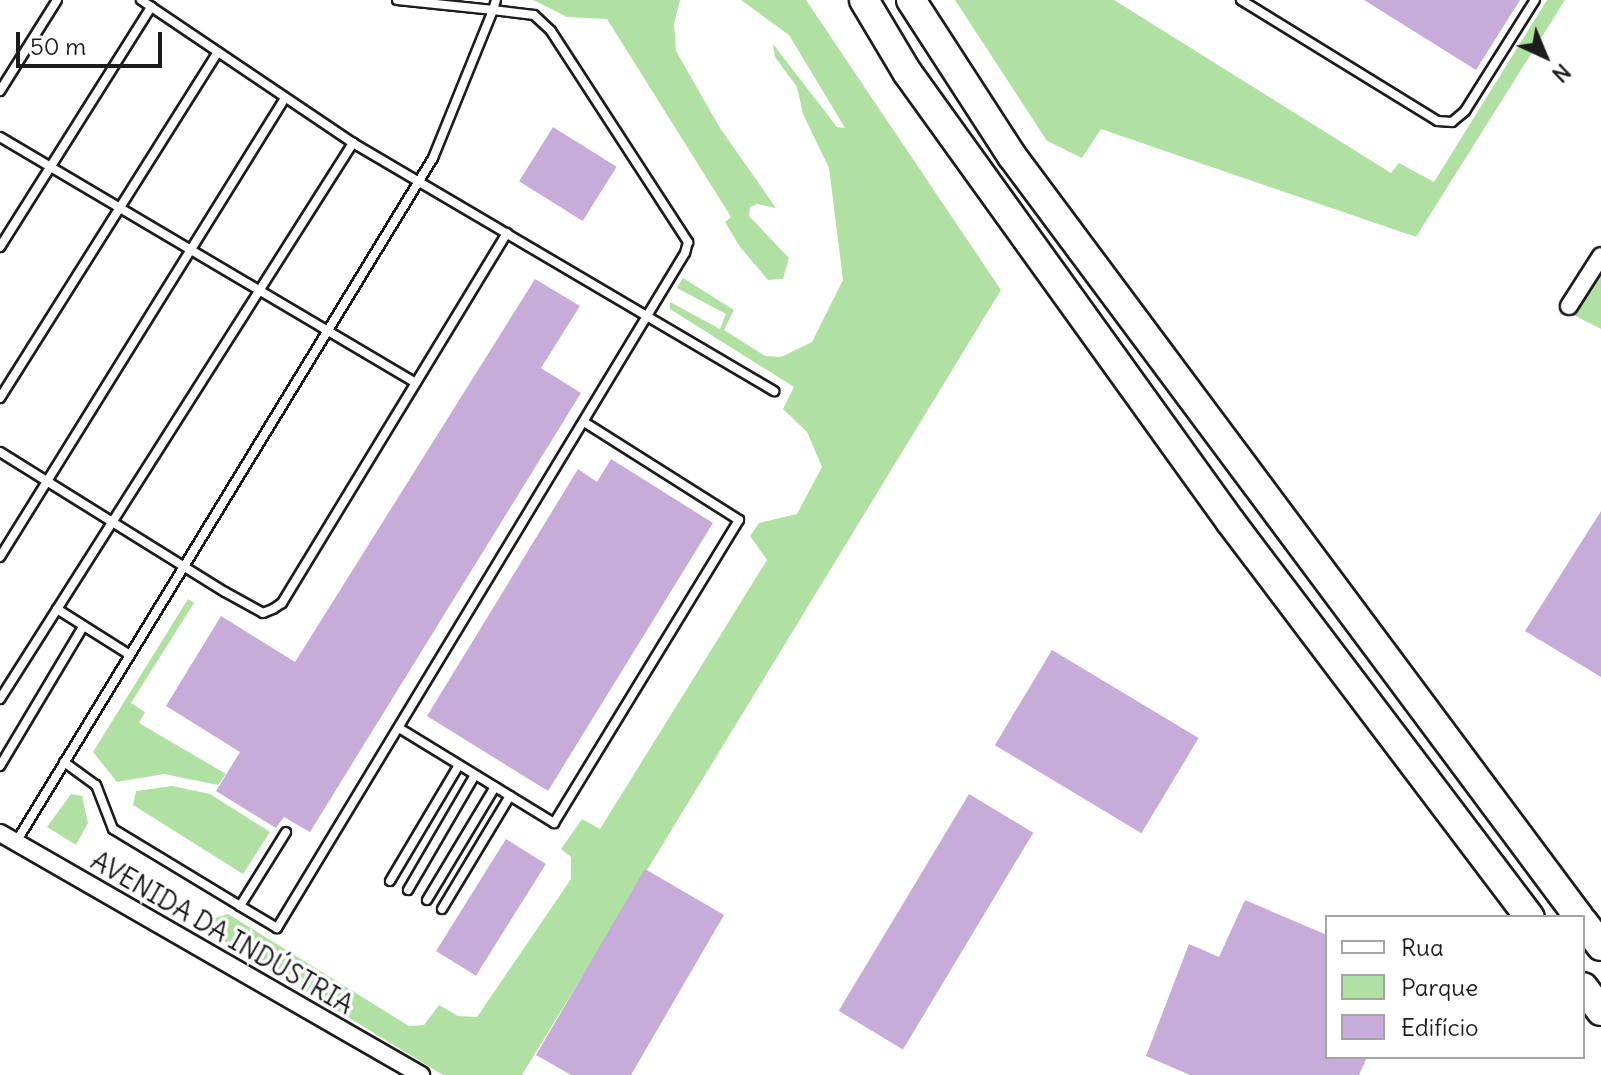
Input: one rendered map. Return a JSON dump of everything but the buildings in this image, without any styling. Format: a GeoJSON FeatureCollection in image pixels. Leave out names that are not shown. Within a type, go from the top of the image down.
{"type":"FeatureCollection","features":[{"type":"Feature","properties":{"kind":"highway"},"geometry":{"type":"LineString","coordinates":[[864,0],[907,72],[1230,521],[1528,915]]}},
{"type":"Feature","properties":{"kind":"highway"},"geometry":{"type":"LineString","coordinates":[[911,0],[1012,156],[1578,915]]}},
{"type":"Feature","properties":{"kind":"highway"},"geometry":{"type":"LineString","coordinates":[[1585,925],[1601,946]]}},
{"type":"Feature","properties":{"kind":"highway"},"geometry":{"type":"LineString","coordinates":[[1585,990],[1601,1011]]}},
{"type":"Feature","properties":{"kind":"street"},"geometry":{"type":"LineString","coordinates":[[1569,306],[1601,256]]}},
{"type":"Feature","properties":{"kind":"street","name":"AVENIDA DA INDÚSTRIA"},"geometry":{"type":"LineString","coordinates":[[0,833],[421,1075]]}},
{"type":"Feature","properties":{"kind":"lane"},"geometry":{"type":"LineString","coordinates":[[0,91],[57,0]]}},
{"type":"Feature","properties":{"kind":"lane"},"geometry":{"type":"LineString","coordinates":[[141,0],[353,143],[774,391]]}},
{"type":"Feature","properties":{"kind":"lane"},"geometry":{"type":"LineString","coordinates":[[64,762],[96,785],[113,829],[277,928],[648,317],[688,242],[551,31],[534,15],[397,0]]}},
{"type":"Feature","properties":{"kind":"lane"},"geometry":{"type":"LineString","coordinates":[[16,842],[419,182],[496,0]]}},
{"type":"Feature","properties":{"kind":"lane"},"geometry":{"type":"LineString","coordinates":[[1241,0],[1438,121],[1452,122],[1465,111],[1535,0]]}},
{"type":"Feature","properties":{"kind":"lane"},"geometry":{"type":"LineString","coordinates":[[0,247],[151,7]]}},
{"type":"Feature","properties":{"kind":"lane"},"geometry":{"type":"LineString","coordinates":[[0,398],[218,52]]}},
{"type":"Feature","properties":{"kind":"lane"},"geometry":{"type":"LineString","coordinates":[[0,557],[285,98]]}},
{"type":"Feature","properties":{"kind":"lane"},"geometry":{"type":"LineString","coordinates":[[0,137],[416,383]]}},
{"type":"Feature","properties":{"kind":"lane"},"geometry":{"type":"LineString","coordinates":[[0,699],[353,143]]}},
{"type":"Feature","properties":{"kind":"lane"},"geometry":{"type":"LineString","coordinates":[[0,452],[112,524],[263,613],[282,603],[507,233]]}},
{"type":"Feature","properties":{"kind":"lane"},"geometry":{"type":"LineString","coordinates":[[399,728],[554,823],[739,520],[584,422]]}},
{"type":"Feature","properties":{"kind":"lane"},"geometry":{"type":"LineString","coordinates":[[57,609],[130,655]]}},
{"type":"Feature","properties":{"kind":"lane"},"geometry":{"type":"LineString","coordinates":[[0,766],[83,627]]}},
{"type":"Feature","properties":{"kind":"lane"},"geometry":{"type":"LineString","coordinates":[[390,881],[459,765]]}},
{"type":"Feature","properties":{"kind":"lane"},"geometry":{"type":"LineString","coordinates":[[408,890],[475,775]]}},
{"type":"Feature","properties":{"kind":"lane"},"geometry":{"type":"LineString","coordinates":[[427,900],[495,787]]}},
{"type":"Feature","properties":{"kind":"lane"},"geometry":{"type":"LineString","coordinates":[[442,909],[510,796]]}},
{"type":"Feature","properties":{"kind":"lane"},"geometry":{"type":"LineString","coordinates":[[240,906],[286,832]]}},
{"type":"Feature","properties":{"kind":"green space"},"geometry":{"type":"Polygon","coordinates":[[[533,0],[680,0],[674,24],[676,51],[720,128],[776,208],[757,204],[750,207],[749,216],[789,258],[783,279],[768,280],[740,247],[725,222],[731,217],[607,19],[567,17],[533,0]]]}},
{"type":"Feature","properties":{"kind":"green space"},"geometry":{"type":"Polygon","coordinates":[[[741,0],[806,0],[1001,290],[522,1075],[443,1075],[205,930],[215,918],[228,914],[409,1026],[424,1025],[439,1005],[458,1016],[477,1017],[571,879],[571,857],[561,849],[582,819],[600,829],[767,560],[750,536],[759,523],[797,514],[822,467],[807,432],[783,409],[794,387],[670,309],[670,302],[720,329],[726,314],[677,288],[683,278],[734,310],[724,330],[765,356],[781,357],[812,342],[843,280],[829,168],[803,114],[797,87],[775,57],[773,44],[837,127],[845,128],[789,35],[741,0]]]}},
{"type":"Feature","properties":{"kind":"green space"},"geometry":{"type":"Polygon","coordinates":[[[955,0],[1114,0],[1391,173],[1399,163],[1434,182],[1547,0],[1565,0],[1416,237],[1101,129],[1082,158],[1047,141],[955,0]]]}},
{"type":"Feature","properties":{"kind":"green space"},"geometry":{"type":"Polygon","coordinates":[[[1601,260],[1601,329],[1568,312],[1601,260]]]}},
{"type":"Feature","properties":{"kind":"green space"},"geometry":{"type":"Polygon","coordinates":[[[188,599],[194,603],[131,703],[145,712],[139,723],[226,774],[218,785],[164,774],[117,782],[93,752],[188,599]]]}},
{"type":"Feature","properties":{"kind":"green space"},"geometry":{"type":"Polygon","coordinates":[[[172,786],[210,794],[270,832],[243,874],[133,805],[136,791],[172,786]]]}},
{"type":"Feature","properties":{"kind":"green space"},"geometry":{"type":"Polygon","coordinates":[[[71,794],[82,796],[88,823],[76,845],[47,827],[71,794]]]}}]}
